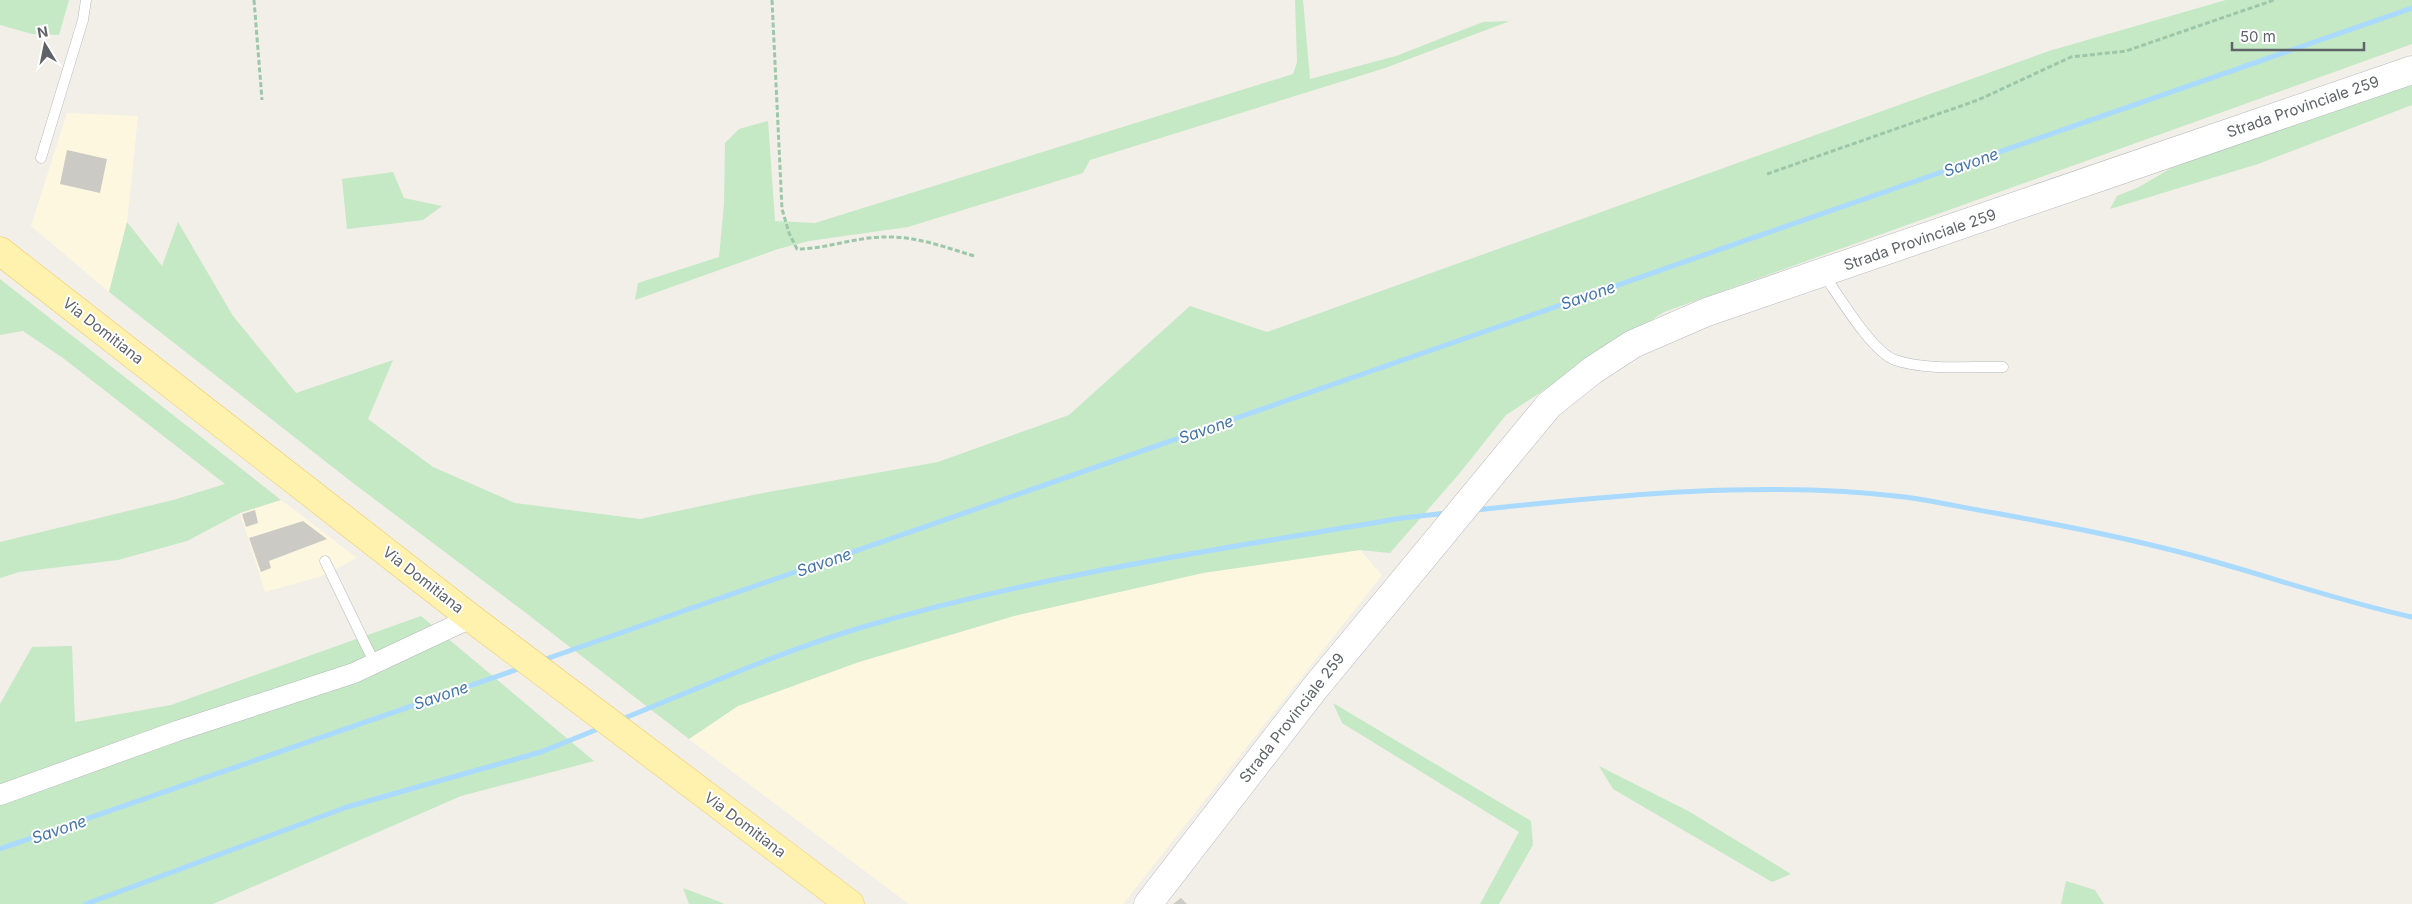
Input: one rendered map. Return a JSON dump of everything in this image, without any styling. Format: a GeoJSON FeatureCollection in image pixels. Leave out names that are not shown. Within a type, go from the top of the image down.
{"type":"FeatureCollection","features":[{"type":"Feature","properties":{"kind":"main road","name":"Via Domitiana"},"geometry":{"type":"LineString","coordinates":[[0,251],[478,623],[850,904]]}},
{"type":"Feature","properties":{"kind":"street","name":"Strada Provinciale 259"},"geometry":{"type":"LineString","coordinates":[[1148,904],[1314,688],[1549,405],[1592,370],[1633,344],[1707,312],[1824,274],[2412,70]]}},
{"type":"Feature","properties":{"kind":"street"},"geometry":{"type":"LineString","coordinates":[[0,795],[374,664],[478,623]]}},
{"type":"Feature","properties":{"kind":"lane"},"geometry":{"type":"LineString","coordinates":[[41,158],[83,20],[86,0]]}},
{"type":"Feature","properties":{"kind":"lane"},"geometry":{"type":"LineString","coordinates":[[1824,274],[1868,338],[1894,360],[1927,366],[2003,367]]}},
{"type":"Feature","properties":{"kind":"lane"},"geometry":{"type":"LineString","coordinates":[[325,561],[374,664]]}},
{"type":"Feature","properties":{"kind":"path"},"geometry":{"type":"LineString","coordinates":[[254,0],[262,100]]}},
{"type":"Feature","properties":{"kind":"path"},"geometry":{"type":"LineString","coordinates":[[772,0],[782,209],[789,232],[797,249],[814,249],[842,242],[885,237],[931,242],[974,256]]}},
{"type":"Feature","properties":{"kind":"path"},"geometry":{"type":"LineString","coordinates":[[1767,174],[1978,100],[2070,58],[2126,51],[2274,0]]}},
{"type":"Feature","properties":{"kind":"shaded area"},"geometry":{"type":"Polygon","coordinates":[[[67,113],[138,116],[127,222],[109,292],[31,226],[67,113]]]}},
{"type":"Feature","properties":{"kind":"shaded area"},"geometry":{"type":"Polygon","coordinates":[[[281,500],[357,558],[322,576],[265,592],[240,513],[281,500]]]}},
{"type":"Feature","properties":{"kind":"shaded area"},"geometry":{"type":"Polygon","coordinates":[[[1360,550],[1382,575],[1123,904],[909,904],[689,739],[738,706],[859,662],[1014,616],[1203,573],[1360,550]]]}},
{"type":"Feature","properties":{"kind":"green space"},"geometry":{"type":"Polygon","coordinates":[[[0,0],[69,0],[59,35],[32,34],[0,25],[0,0]]]}},
{"type":"Feature","properties":{"kind":"green space"},"geometry":{"type":"Polygon","coordinates":[[[1295,0],[1303,0],[1310,79],[1396,56],[1483,22],[1510,21],[1385,68],[1090,160],[1083,173],[908,227],[809,241],[778,249],[635,300],[638,283],[719,257],[724,204],[725,143],[739,129],[768,121],[775,221],[815,223],[1293,74],[1297,62],[1295,0]]]}},
{"type":"Feature","properties":{"kind":"green space"},"geometry":{"type":"Polygon","coordinates":[[[2226,0],[2412,0],[2412,44],[1664,312],[1506,415],[1459,474],[1390,553],[1360,550],[1203,573],[1014,616],[859,662],[738,706],[689,739],[353,483],[109,292],[127,222],[162,266],[178,222],[233,316],[296,393],[393,360],[368,419],[433,467],[515,503],[640,519],[758,494],[938,462],[1069,415],[1190,306],[1267,332],[2049,51],[2226,0]]]}},
{"type":"Feature","properties":{"kind":"green space"},"geometry":{"type":"Polygon","coordinates":[[[2412,84],[2412,105],[2258,164],[2110,209],[2117,196],[2139,187],[2180,163],[2412,84]]]}},
{"type":"Feature","properties":{"kind":"green space"},"geometry":{"type":"Polygon","coordinates":[[[393,172],[404,198],[442,206],[423,220],[347,229],[342,179],[393,172]]]}},
{"type":"Feature","properties":{"kind":"green space"},"geometry":{"type":"Polygon","coordinates":[[[0,279],[281,500],[240,513],[187,541],[118,560],[19,572],[0,578],[0,542],[173,500],[225,484],[63,358],[23,331],[0,335],[0,279]]]}},
{"type":"Feature","properties":{"kind":"green space"},"geometry":{"type":"Polygon","coordinates":[[[421,616],[594,761],[461,796],[213,904],[0,904],[0,704],[32,647],[72,646],[75,722],[171,705],[421,616]]]}},
{"type":"Feature","properties":{"kind":"green space"},"geometry":{"type":"Polygon","coordinates":[[[1333,703],[1531,821],[1533,845],[1499,904],[1480,904],[1519,832],[1342,723],[1333,703]]]}},
{"type":"Feature","properties":{"kind":"green space"},"geometry":{"type":"Polygon","coordinates":[[[1599,766],[1690,812],[1791,874],[1772,882],[1613,789],[1599,766]]]}},
{"type":"Feature","properties":{"kind":"green space"},"geometry":{"type":"Polygon","coordinates":[[[2066,881],[2095,890],[2104,904],[2061,904],[2066,881]]]}},
{"type":"Feature","properties":{"kind":"green space"},"geometry":{"type":"Polygon","coordinates":[[[683,888],[720,902],[724,904],[689,904],[683,888]]]}},
{"type":"Feature","properties":{"kind":"building"},"geometry":{"type":"Polygon","coordinates":[[[67,150],[107,159],[100,193],[60,184],[67,150]]]}},
{"type":"Feature","properties":{"kind":"building"},"geometry":{"type":"Polygon","coordinates":[[[255,510],[258,523],[246,527],[242,514],[255,510]]]}},
{"type":"Feature","properties":{"kind":"building"},"geometry":{"type":"Polygon","coordinates":[[[303,521],[327,539],[269,561],[271,568],[261,572],[249,538],[303,521]]]}},
{"type":"Feature","properties":{"kind":"building"},"geometry":{"type":"Polygon","coordinates":[[[1181,898],[1187,904],[1173,904],[1181,898]]]}},
{"type":"Feature","properties":{"kind":"waterway","name":"Savone"},"geometry":{"type":"LineString","coordinates":[[543,660],[2412,8]]}},
{"type":"Feature","properties":{"kind":"waterway"},"geometry":{"type":"LineString","coordinates":[[1476,510],[1582,499],[1745,490],[1852,492],[1905,497],[2049,523],[2156,546],[2412,617]]}},
{"type":"Feature","properties":{"kind":"waterway"},"geometry":{"type":"LineString","coordinates":[[620,720],[802,647],[863,627],[996,592],[1198,552],[1402,518],[1447,513]]}},
{"type":"Feature","properties":{"kind":"waterway","name":"Savone"},"geometry":{"type":"LineString","coordinates":[[0,849],[521,668]]}},
{"type":"Feature","properties":{"kind":"waterway"},"geometry":{"type":"LineString","coordinates":[[86,904],[347,807],[541,752],[603,727]]}}]}
